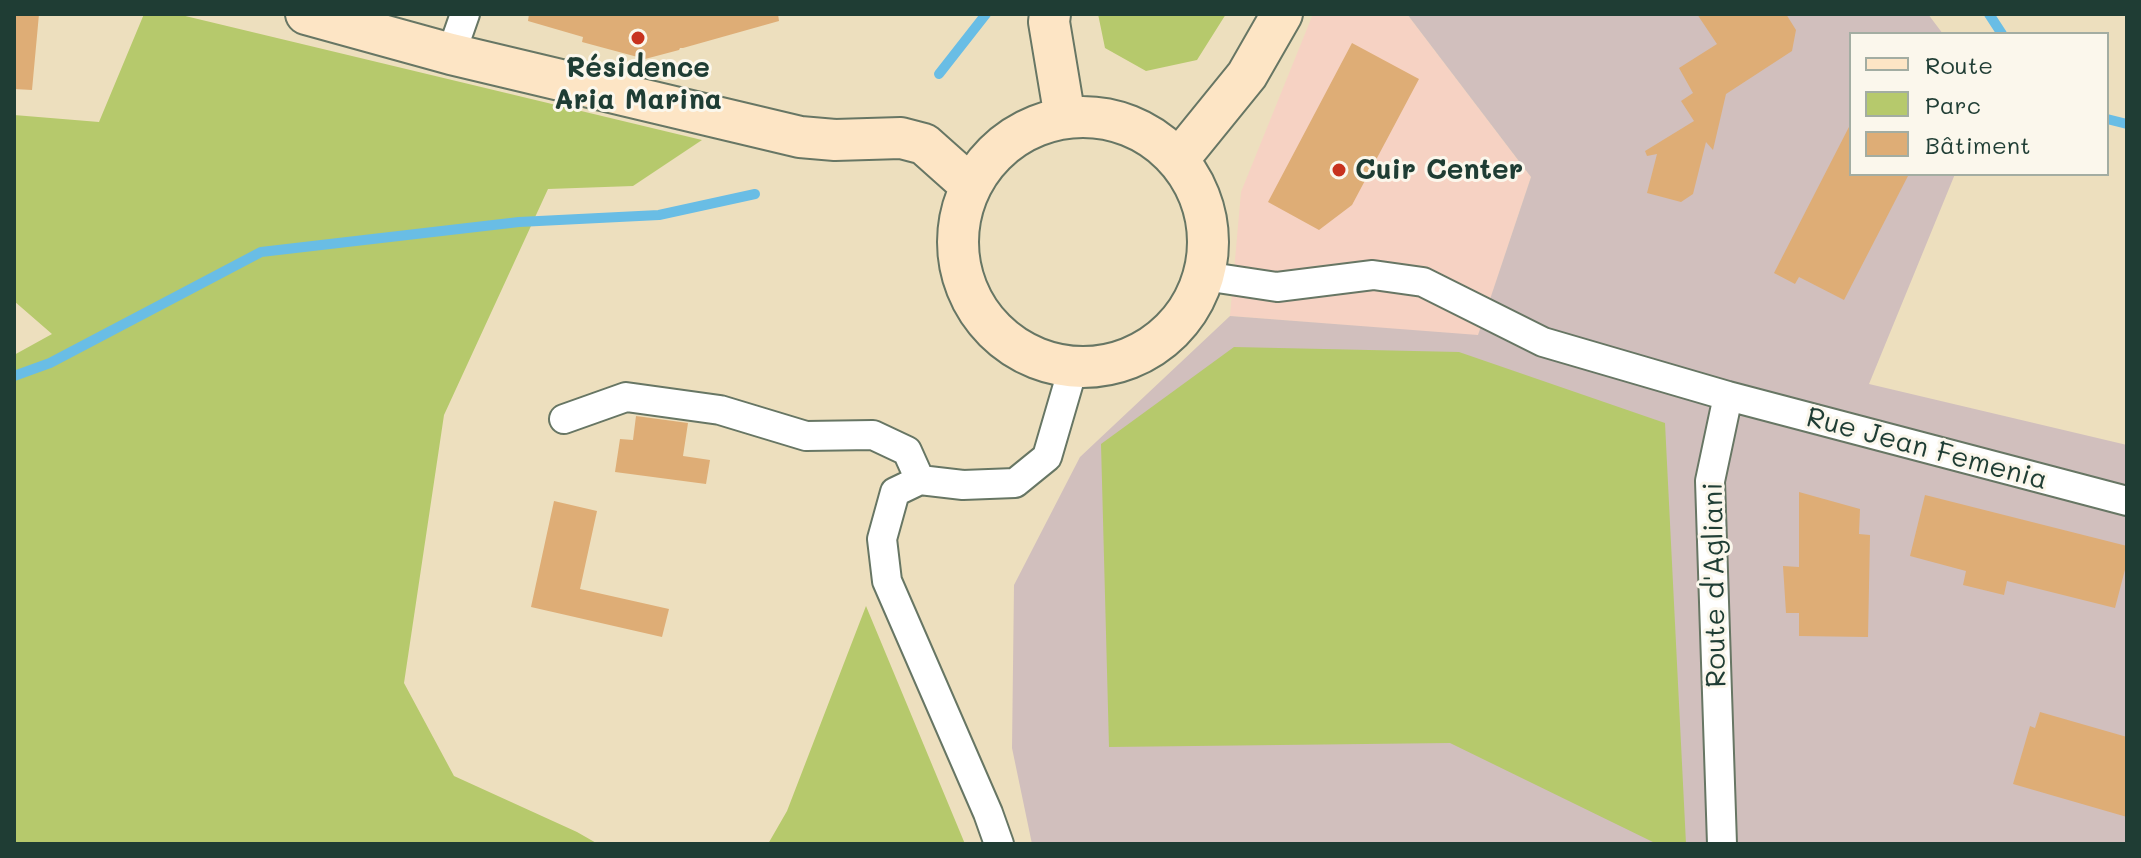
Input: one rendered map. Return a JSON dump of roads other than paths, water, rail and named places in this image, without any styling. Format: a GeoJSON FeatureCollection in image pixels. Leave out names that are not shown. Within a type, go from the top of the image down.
{"type":"FeatureCollection","features":[{"type":"Feature","properties":{"kind":"street"},"geometry":{"type":"LineString","coordinates":[[306,14],[451,54],[800,137],[835,140],[901,138],[924,144],[970,185]]}},
{"type":"Feature","properties":{"kind":"street"},"geometry":{"type":"LineString","coordinates":[[451,54],[465,14]]}},
{"type":"Feature","properties":{"kind":"street"},"geometry":{"type":"LineString","coordinates":[[1050,14],[1065,118]]}},
{"type":"Feature","properties":{"kind":"street"},"geometry":{"type":"LineString","coordinates":[[1178,160],[1247,75],[1282,14]]}},
{"type":"Feature","properties":{"kind":"street"},"geometry":{"type":"LineString","coordinates":[[1065,118],[1107,119],[1146,133],[1178,160],[1199,195],[1208,235],[1204,276],[1185,315],[1155,346],[1116,364],[1073,368],[1033,358],[999,336],[973,304],[959,266],[958,225],[970,185],[994,153],[1027,129],[1065,118]]}},
{"type":"Feature","properties":{"kind":"street"},"geometry":{"type":"LineString","coordinates":[[1204,276],[1277,287],[1373,275],[1423,282],[1543,342],[1728,396]]}},
{"type":"Feature","properties":{"kind":"street"},"geometry":{"type":"LineString","coordinates":[[999,844],[887,581],[882,539],[895,492],[920,480],[963,485],[1015,483],[1047,457],[1073,368]]}},
{"type":"Feature","properties":{"kind":"street","name":"Rue Jean Femenia"},"geometry":{"type":"LineString","coordinates":[[1728,396],[2127,501]]}},
{"type":"Feature","properties":{"kind":"street","name":"Route d'Agliani"},"geometry":{"type":"LineString","coordinates":[[1722,844],[1710,481],[1728,396]]}},
{"type":"Feature","properties":{"kind":"street"},"geometry":{"type":"LineString","coordinates":[[564,419],[626,397],[720,410],[806,436],[873,435],[907,451],[920,480]]}},
{"type":"Feature","properties":{"kind":"waterway"},"geometry":{"type":"LineString","coordinates":[[939,74],[986,14]]}},
{"type":"Feature","properties":{"kind":"waterway"},"geometry":{"type":"LineString","coordinates":[[1989,14],[2001,32]]}},
{"type":"Feature","properties":{"kind":"waterway"},"geometry":{"type":"LineString","coordinates":[[2109,120],[2127,124]]}},
{"type":"Feature","properties":{"kind":"waterway"},"geometry":{"type":"LineString","coordinates":[[14,376],[50,363],[261,252],[519,222],[659,215],[755,194]]}},
{"type":"Feature","properties":{"kind":"place","name":"Résidence Aria Marina"},"geometry":{"type":"Point","coordinates":[638,38]}},
{"type":"Feature","properties":{"kind":"place","name":"Cuir Center"},"geometry":{"type":"Point","coordinates":[1339,170]}}]}
